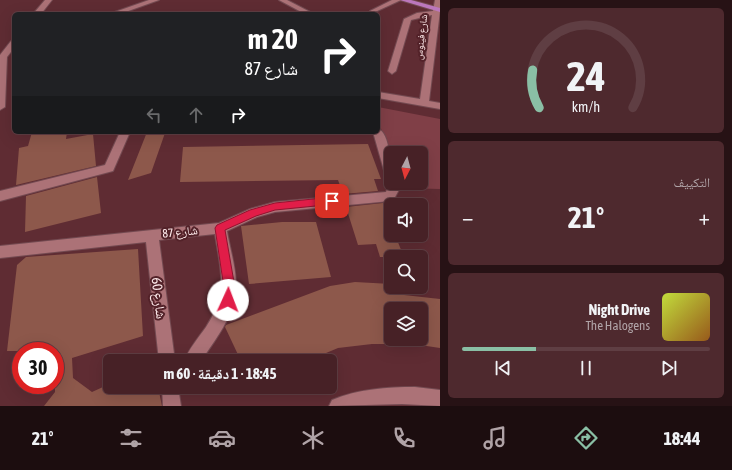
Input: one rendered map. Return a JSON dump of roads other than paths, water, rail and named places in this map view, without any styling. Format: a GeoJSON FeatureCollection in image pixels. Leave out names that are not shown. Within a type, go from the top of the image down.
{"type":"FeatureCollection","features":[{"type":"Feature","properties":{"kind":"main road","name":"شارع فينوس"},"geometry":{"type":"LineString","coordinates":[[403,0],[438,6]]}},
{"type":"Feature","properties":{"kind":"street"},"geometry":{"type":"LineString","coordinates":[[39,12],[49,0]]}},
{"type":"Feature","properties":{"kind":"street"},"geometry":{"type":"LineString","coordinates":[[119,12],[156,0]]}},
{"type":"Feature","properties":{"kind":"street"},"geometry":{"type":"LineString","coordinates":[[282,0],[306,12]]}},
{"type":"Feature","properties":{"kind":"street"},"geometry":{"type":"LineString","coordinates":[[373,11],[398,0]]}},
{"type":"Feature","properties":{"kind":"street"},"geometry":{"type":"LineString","coordinates":[[392,72],[408,19],[438,6]]}},
{"type":"Feature","properties":{"kind":"street","name":"شارع فينوس"},"geometry":{"type":"LineString","coordinates":[[424,102],[438,6]]}},
{"type":"Feature","properties":{"kind":"street"},"geometry":{"type":"LineString","coordinates":[[0,107],[1,57],[12,47]]}},
{"type":"Feature","properties":{"kind":"street"},"geometry":{"type":"LineString","coordinates":[[1,57],[12,58]]}},
{"type":"Feature","properties":{"kind":"street"},"geometry":{"type":"LineString","coordinates":[[380,95],[440,106]]}},
{"type":"Feature","properties":{"kind":"street"},"geometry":{"type":"LineString","coordinates":[[0,196],[109,168],[124,134]]}},
{"type":"Feature","properties":{"kind":"street"},"geometry":{"type":"LineString","coordinates":[[379,134],[384,151]]}},
{"type":"Feature","properties":{"kind":"street","name":"شارع 87"},"geometry":{"type":"LineString","coordinates":[[0,252],[220,228],[254,213],[275,207],[390,196],[393,190]]}},
{"type":"Feature","properties":{"kind":"street"},"geometry":{"type":"LineString","coordinates":[[196,354],[228,300],[229,288],[220,228]]}},
{"type":"Feature","properties":{"kind":"street","name":"شارع 60"},"geometry":{"type":"LineString","coordinates":[[152,235],[166,354]]}},
{"type":"Feature","properties":{"kind":"street"},"geometry":{"type":"LineString","coordinates":[[338,406],[353,401],[389,396],[440,399]]}}]}
